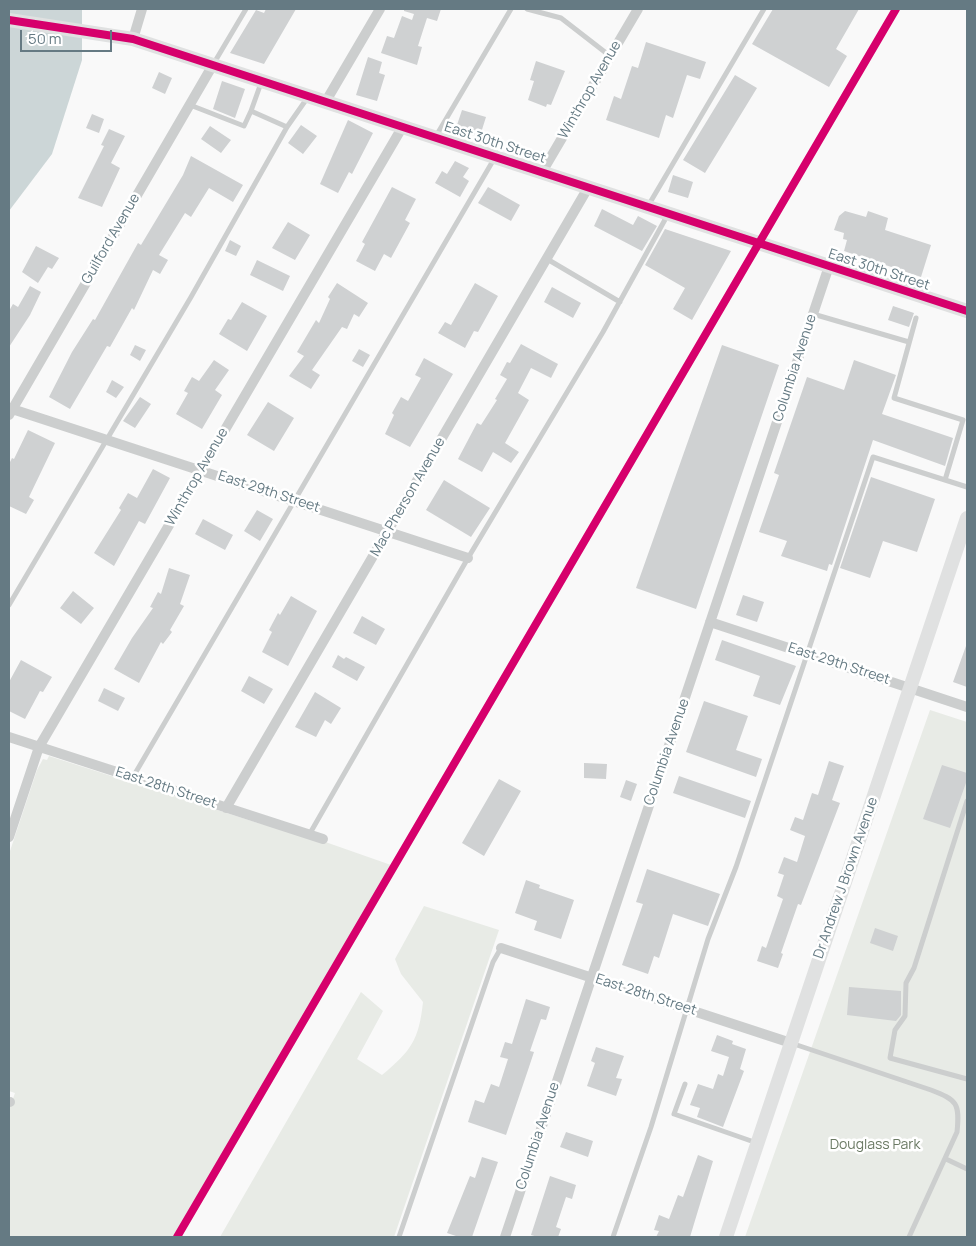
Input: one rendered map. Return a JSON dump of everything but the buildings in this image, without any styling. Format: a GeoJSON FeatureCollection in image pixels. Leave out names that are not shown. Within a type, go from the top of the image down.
{"type":"FeatureCollection","features":[{"type":"Feature","properties":{"kind":"main road","name":"East 30th Street"},"geometry":{"type":"LineString","coordinates":[[9,20],[133,38],[967,311]]}},
{"type":"Feature","properties":{"kind":"main road","name":"Dr Andrew J Brown Avenue"},"geometry":{"type":"LineString","coordinates":[[726,1237],[967,518]]}},
{"type":"Feature","properties":{"kind":"street"},"geometry":{"type":"LineString","coordinates":[[133,38],[142,9]]}},
{"type":"Feature","properties":{"kind":"street"},"geometry":{"type":"LineString","coordinates":[[326,101],[380,9]]}},
{"type":"Feature","properties":{"kind":"street","name":"Winthrop Avenue"},"geometry":{"type":"LineString","coordinates":[[542,172],[638,9]]}},
{"type":"Feature","properties":{"kind":"street","name":"Guilford Avenue"},"geometry":{"type":"LineString","coordinates":[[10,411],[214,64]]}},
{"type":"Feature","properties":{"kind":"street","name":"Winthrop Avenue"},"geometry":{"type":"LineString","coordinates":[[9,837],[40,747],[403,126]]}},
{"type":"Feature","properties":{"kind":"street","name":"Mac Pherson Avenue"},"geometry":{"type":"LineString","coordinates":[[226,808],[589,186]]}},
{"type":"Feature","properties":{"kind":"street","name":"Columbia Avenue"},"geometry":{"type":"LineString","coordinates":[[505,1237],[829,266]]}},
{"type":"Feature","properties":{"kind":"street","name":"East 29th Street"},"geometry":{"type":"LineString","coordinates":[[10,411],[107,439],[468,558]]}},
{"type":"Feature","properties":{"kind":"street","name":"East 29th Street"},"geometry":{"type":"LineString","coordinates":[[710,622],[967,706]]}},
{"type":"Feature","properties":{"kind":"street","name":"East 28th Street"},"geometry":{"type":"LineString","coordinates":[[9,737],[323,839]]}},
{"type":"Feature","properties":{"kind":"street","name":"East 28th Street"},"geometry":{"type":"LineString","coordinates":[[501,948],[791,1043]]}},
{"type":"Feature","properties":{"kind":"lane"},"geometry":{"type":"LineString","coordinates":[[214,64],[246,9]]}},
{"type":"Feature","properties":{"kind":"lane"},"geometry":{"type":"LineString","coordinates":[[436,136],[511,9]]}},
{"type":"Feature","properties":{"kind":"lane"},"geometry":{"type":"LineString","coordinates":[[527,9],[561,18],[610,56]]}},
{"type":"Feature","properties":{"kind":"lane"},"geometry":{"type":"LineString","coordinates":[[648,206],[764,9]]}},
{"type":"Feature","properties":{"kind":"lane"},"geometry":{"type":"LineString","coordinates":[[190,105],[244,126],[262,80]]}},
{"type":"Feature","properties":{"kind":"lane"},"geometry":{"type":"LineString","coordinates":[[9,605],[288,127],[310,95]]}},
{"type":"Feature","properties":{"kind":"lane"},"geometry":{"type":"LineString","coordinates":[[251,110],[288,127]]}},
{"type":"Feature","properties":{"kind":"lane"},"geometry":{"type":"LineString","coordinates":[[133,777],[496,156]]}},
{"type":"Feature","properties":{"kind":"lane"},"geometry":{"type":"LineString","coordinates":[[309,835],[468,558],[620,302],[669,213]]}},
{"type":"Feature","properties":{"kind":"lane"},"geometry":{"type":"LineString","coordinates":[[547,259],[620,302]]}},
{"type":"Feature","properties":{"kind":"lane"},"geometry":{"type":"LineString","coordinates":[[813,314],[909,342]]}},
{"type":"Feature","properties":{"kind":"lane"},"geometry":{"type":"LineString","coordinates":[[916,318],[894,398],[963,420],[945,480]]}},
{"type":"Feature","properties":{"kind":"lane"},"geometry":{"type":"LineString","coordinates":[[613,1237],[688,1008],[708,939],[736,867],[873,457],[967,487]]}},
{"type":"Feature","properties":{"kind":"lane"},"geometry":{"type":"LineString","coordinates":[[967,801],[914,968],[906,983],[905,1016],[896,1030],[890,1058],[967,1079]]}},
{"type":"Feature","properties":{"kind":"lane"},"geometry":{"type":"LineString","coordinates":[[399,1237],[493,962],[501,948]]}},
{"type":"Feature","properties":{"kind":"lane"},"geometry":{"type":"LineString","coordinates":[[791,1043],[950,1097],[956,1103],[959,1113],[957,1132],[909,1237]]}},
{"type":"Feature","properties":{"kind":"lane"},"geometry":{"type":"LineString","coordinates":[[685,1084],[674,1114],[757,1143]]}},
{"type":"Feature","properties":{"kind":"lane"},"geometry":{"type":"LineString","coordinates":[[946,1159],[967,1169]]}},
{"type":"Feature","properties":{"kind":"green space","name":"Douglass Park"},"geometry":{"type":"Polygon","coordinates":[[[930,710],[967,722],[967,1237],[745,1237],[930,710]]]}},
{"type":"Feature","properties":{"kind":"green space"},"geometry":{"type":"Polygon","coordinates":[[[49,756],[258,823],[314,838],[391,865],[173,1237],[9,1237],[9,1110],[15,1093],[9,1091],[9,854],[37,770],[43,759],[47,760],[49,756]]]}},
{"type":"Feature","properties":{"kind":"green space"},"geometry":{"type":"Polygon","coordinates":[[[424,906],[499,930],[394,1237],[220,1237],[361,992],[383,1011],[357,1059],[382,1075],[400,1059],[412,1044],[419,1026],[423,1002],[401,974],[395,959],[424,906]]]}},
{"type":"Feature","properties":{"kind":"shaded area"},"geometry":{"type":"Polygon","coordinates":[[[9,9],[82,9],[82,60],[52,154],[9,211],[9,9]]]}},
{"type":"Feature","properties":{"kind":"cycle path"},"geometry":{"type":"LineString","coordinates":[[177,1237],[896,9]]}},
{"type":"Feature","properties":{"kind":"cycle path"},"geometry":{"type":"LineString","coordinates":[[9,20],[133,39],[967,311]]}}]}
